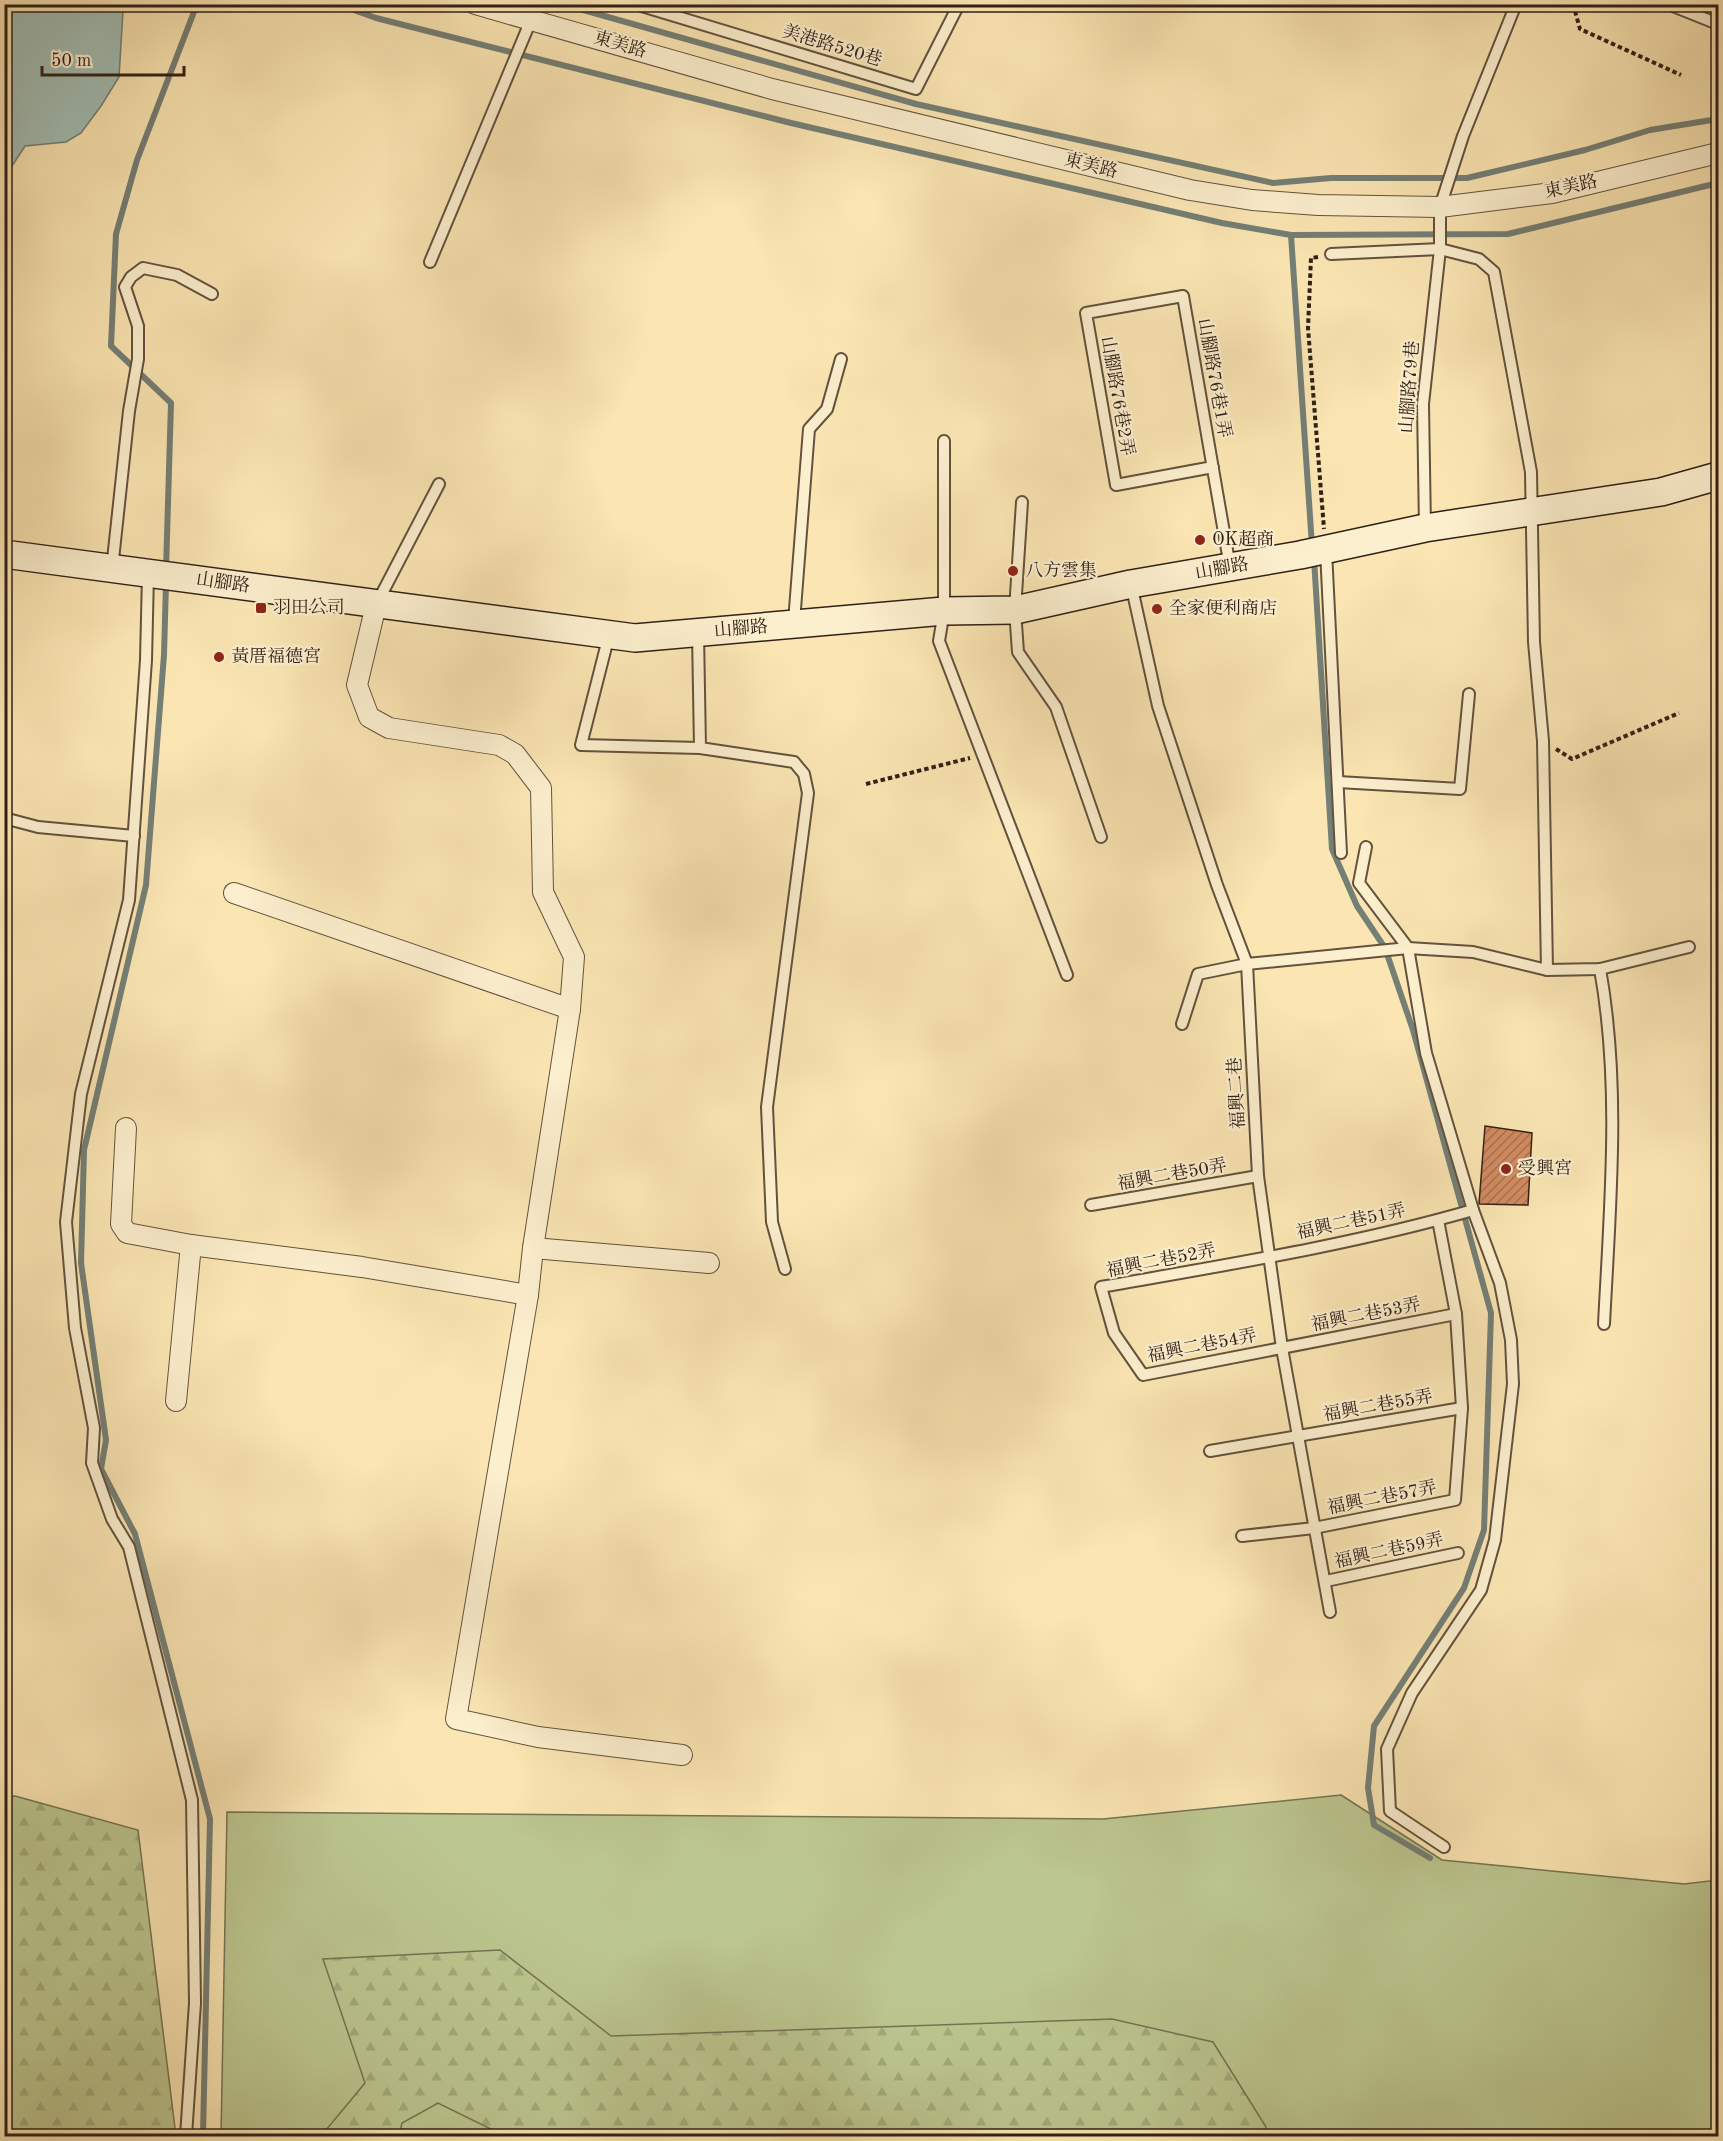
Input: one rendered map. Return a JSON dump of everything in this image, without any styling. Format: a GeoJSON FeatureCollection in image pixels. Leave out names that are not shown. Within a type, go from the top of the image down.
{"type":"FeatureCollection","features":[{"type":"Feature","properties":{"kind":"main road","name":"山腳路"},"geometry":{"type":"LineString","coordinates":[[148,574],[635,638],[944,611],[1015,610],[1131,584],[1313,553],[1425,528],[1661,492],[1719,476]]}},
{"type":"Feature","properties":{"kind":"main road"},"geometry":{"type":"LineString","coordinates":[[4,554],[148,574]]}},
{"type":"Feature","properties":{"kind":"street","name":"東美路"},"geometry":{"type":"LineString","coordinates":[[475,4],[772,89],[1190,190],[1252,200],[1318,205],[1440,207],[1552,193],[1719,153]]}},
{"type":"Feature","properties":{"kind":"street"},"geometry":{"type":"LineString","coordinates":[[376,604],[357,685],[369,717],[388,728],[500,745],[515,754],[541,788],[543,891],[574,957],[570,1009],[533,1248],[528,1295],[456,1719],[538,1737],[681,1755]]}},
{"type":"Feature","properties":{"kind":"street"},"geometry":{"type":"LineString","coordinates":[[234,893],[570,1009]]}},
{"type":"Feature","properties":{"kind":"street"},"geometry":{"type":"LineString","coordinates":[[126,1128],[121,1224],[127,1233],[191,1245],[362,1267],[528,1295]]}},
{"type":"Feature","properties":{"kind":"street"},"geometry":{"type":"LineString","coordinates":[[176,1401],[191,1245]]}},
{"type":"Feature","properties":{"kind":"street"},"geometry":{"type":"LineString","coordinates":[[533,1248],[709,1263]]}},
{"type":"Feature","properties":{"kind":"lane","name":"美港路520巷"},"geometry":{"type":"LineString","coordinates":[[635,4],[916,89],[959,4]]}},
{"type":"Feature","properties":{"kind":"lane"},"geometry":{"type":"LineString","coordinates":[[1440,207],[1463,136],[1516,4]]}},
{"type":"Feature","properties":{"kind":"lane"},"geometry":{"type":"LineString","coordinates":[[1668,4],[1719,24]]}},
{"type":"Feature","properties":{"kind":"lane"},"geometry":{"type":"LineString","coordinates":[[430,262],[531,20]]}},
{"type":"Feature","properties":{"kind":"lane","name":"山腳路79巷"},"geometry":{"type":"LineString","coordinates":[[1425,528],[1423,404],[1440,249],[1440,207]]}},
{"type":"Feature","properties":{"kind":"lane"},"geometry":{"type":"LineString","coordinates":[[1331,254],[1440,249],[1479,259],[1494,272],[1531,472],[1534,642],[1543,741],[1547,970]]}},
{"type":"Feature","properties":{"kind":"lane"},"geometry":{"type":"LineString","coordinates":[[112,569],[129,411],[138,359],[138,326],[124,287],[130,277],[143,268],[177,275],[212,294]]}},
{"type":"Feature","properties":{"kind":"lane","name":"山腳路76巷2弄"},"geometry":{"type":"LineString","coordinates":[[1183,296],[1086,313],[1116,484],[1213,467]]}},
{"type":"Feature","properties":{"kind":"lane","name":"山腳路76巷1弄"},"geometry":{"type":"LineString","coordinates":[[1183,296],[1230,567]]}},
{"type":"Feature","properties":{"kind":"lane"},"geometry":{"type":"LineString","coordinates":[[793,624],[809,429],[827,409],[841,359]]}},
{"type":"Feature","properties":{"kind":"lane"},"geometry":{"type":"LineString","coordinates":[[944,441],[944,611],[939,641],[1067,975]]}},
{"type":"Feature","properties":{"kind":"lane"},"geometry":{"type":"LineString","coordinates":[[376,604],[440,484]]}},
{"type":"Feature","properties":{"kind":"lane"},"geometry":{"type":"LineString","coordinates":[[1022,502],[1015,610],[1018,652],[1056,707],[1101,837]]}},
{"type":"Feature","properties":{"kind":"lane"},"geometry":{"type":"LineString","coordinates":[[1313,553],[1338,782],[1341,853]]}},
{"type":"Feature","properties":{"kind":"lane"},"geometry":{"type":"LineString","coordinates":[[148,574],[146,660],[129,900],[81,1094],[66,1222],[75,1328],[94,1428],[92,1463],[112,1519],[129,1547],[192,1800],[195,2003],[186,2136]]}},
{"type":"Feature","properties":{"kind":"lane","name":"福興二巷"},"geometry":{"type":"LineString","coordinates":[[1131,584],[1158,706],[1217,885],[1247,964],[1258,1176],[1282,1348],[1330,1612]]}},
{"type":"Feature","properties":{"kind":"lane"},"geometry":{"type":"LineString","coordinates":[[698,633],[700,748]]}},
{"type":"Feature","properties":{"kind":"lane"},"geometry":{"type":"LineString","coordinates":[[609,635],[581,745],[700,748],[794,762],[804,774],[808,793],[767,1107],[772,1222],[785,1269]]}},
{"type":"Feature","properties":{"kind":"lane"},"geometry":{"type":"LineString","coordinates":[[1338,782],[1461,789],[1469,694]]}},
{"type":"Feature","properties":{"kind":"lane"},"geometry":{"type":"LineString","coordinates":[[4,818],[38,827],[134,836]]}},
{"type":"Feature","properties":{"kind":"lane"},"geometry":{"type":"LineString","coordinates":[[1366,848],[1359,883],[1408,948],[1426,1053],[1473,1210],[1500,1283],[1511,1340],[1513,1384],[1495,1540],[1481,1590],[1412,1693],[1387,1749],[1390,1811],[1444,1847]]}},
{"type":"Feature","properties":{"kind":"lane"},"geometry":{"type":"LineString","coordinates":[[1182,1024],[1198,974],[1247,964],[1408,948],[1473,952],[1547,970],[1600,969],[1689,947]]}},
{"type":"Feature","properties":{"kind":"lane"},"geometry":{"type":"LineString","coordinates":[[1600,969],[1607,1006],[1612,1170],[1604,1324]]}},
{"type":"Feature","properties":{"kind":"lane","name":"福興二巷50弄"},"geometry":{"type":"LineString","coordinates":[[1091,1205],[1258,1176]]}},
{"type":"Feature","properties":{"kind":"lane","name":"福興二巷51弄"},"geometry":{"type":"LineString","coordinates":[[1270,1257],[1438,1220],[1473,1210]]}},
{"type":"Feature","properties":{"kind":"lane"},"geometry":{"type":"LineString","coordinates":[[1438,1220],[1456,1314],[1462,1408]]}},
{"type":"Feature","properties":{"kind":"lane","name":"福興二巷52弄"},"geometry":{"type":"LineString","coordinates":[[1114,1333],[1101,1287],[1270,1257]]}},
{"type":"Feature","properties":{"kind":"lane","name":"福興二巷53弄"},"geometry":{"type":"LineString","coordinates":[[1282,1348],[1456,1314]]}},
{"type":"Feature","properties":{"kind":"lane","name":"福興二巷54弄"},"geometry":{"type":"LineString","coordinates":[[1114,1333],[1143,1375],[1282,1348]]}},
{"type":"Feature","properties":{"kind":"lane","name":"福興二巷55弄"},"geometry":{"type":"LineString","coordinates":[[1210,1451],[1462,1408]]}},
{"type":"Feature","properties":{"kind":"lane","name":"福興二巷57弄"},"geometry":{"type":"LineString","coordinates":[[1242,1536],[1314,1528],[1455,1500],[1462,1408]]}},
{"type":"Feature","properties":{"kind":"lane","name":"福興二巷59弄"},"geometry":{"type":"LineString","coordinates":[[1326,1581],[1458,1553]]}},
{"type":"Feature","properties":{"kind":"path"},"geometry":{"type":"LineString","coordinates":[[1573,4],[1580,29],[1681,75]]}},
{"type":"Feature","properties":{"kind":"path"},"geometry":{"type":"LineString","coordinates":[[1313,553],[1308,328],[1311,258],[1331,254]]}},
{"type":"Feature","properties":{"kind":"path"},"geometry":{"type":"LineString","coordinates":[[1543,741],[1572,759],[1679,713]]}},
{"type":"Feature","properties":{"kind":"path"},"geometry":{"type":"LineString","coordinates":[[866,784],[982,755]]}},
{"type":"Feature","properties":{"kind":"green space"},"geometry":{"type":"Polygon","coordinates":[[[1341,1795],[1442,1860],[1684,1884],[1718,1880],[1718,2136],[221,2136],[227,1812],[1103,1819],[1341,1795]]]}},
{"type":"Feature","properties":{"kind":"green space"},"geometry":{"type":"Polygon","coordinates":[[[15,1796],[138,1830],[176,2136],[5,2136],[4,1797],[15,1796]]]}},
{"type":"Feature","properties":{"kind":"green space"},"geometry":{"type":"Polygon","coordinates":[[[500,1950],[611,2036],[1112,2019],[1213,2042],[1266,2127],[1265,2136],[505,2136],[438,2103],[402,2123],[399,2136],[321,2136],[365,2083],[323,1959],[500,1950]]]}},
{"type":"Feature","properties":{"kind":"water"},"geometry":{"type":"Polygon","coordinates":[[[5,4],[117,5],[123,11],[119,77],[101,106],[81,133],[66,142],[25,146],[5,177],[5,4]]]}},
{"type":"Feature","properties":{"kind":"building","name":"受興宮"},"geometry":{"type":"Polygon","coordinates":[[[1485,1126],[1532,1133],[1528,1205],[1479,1204],[1485,1126]]]}},
{"type":"Feature","properties":{"kind":"waterway"},"geometry":{"type":"LineString","coordinates":[[166,570],[171,403],[111,346],[116,234],[137,160],[197,4]]}},
{"type":"Feature","properties":{"kind":"waterway"},"geometry":{"type":"LineString","coordinates":[[337,4],[376,18],[791,123],[1222,223],[1291,235],[1508,234],[1718,183]]}},
{"type":"Feature","properties":{"kind":"waterway"},"geometry":{"type":"LineString","coordinates":[[562,4],[916,104],[1273,183],[1331,178],[1467,178],[1585,150],[1650,130],[1718,119]]}},
{"type":"Feature","properties":{"kind":"waterway"},"geometry":{"type":"LineString","coordinates":[[1291,235],[1312,546]]}},
{"type":"Feature","properties":{"kind":"waterway"},"geometry":{"type":"LineString","coordinates":[[1314,559],[1332,849],[1357,906],[1385,948],[1413,1030],[1491,1313],[1484,1530],[1464,1588],[1374,1726],[1368,1788],[1374,1825],[1430,1858]]}},
{"type":"Feature","properties":{"kind":"waterway"},"geometry":{"type":"LineString","coordinates":[[166,583],[164,655],[146,885],[84,1150],[81,1263],[106,1440],[101,1469],[135,1534],[210,1819],[203,2136]]}},
{"type":"Feature","properties":{"kind":"place","name":"OK超商"},"geometry":{"type":"Point","coordinates":[1200,540]}},
{"type":"Feature","properties":{"kind":"place","name":"八方雲集"},"geometry":{"type":"Point","coordinates":[1013,571]}},
{"type":"Feature","properties":{"kind":"place","name":"羽田公司"},"geometry":{"type":"Point","coordinates":[261,608]}},
{"type":"Feature","properties":{"kind":"place","name":"全家便利商店"},"geometry":{"type":"Point","coordinates":[1157,609]}},
{"type":"Feature","properties":{"kind":"place","name":"黃厝福德宮"},"geometry":{"type":"Point","coordinates":[219,657]}},
{"type":"Feature","properties":{"kind":"place","name":"受興宮"},"geometry":{"type":"Point","coordinates":[1506,1169]}}]}
